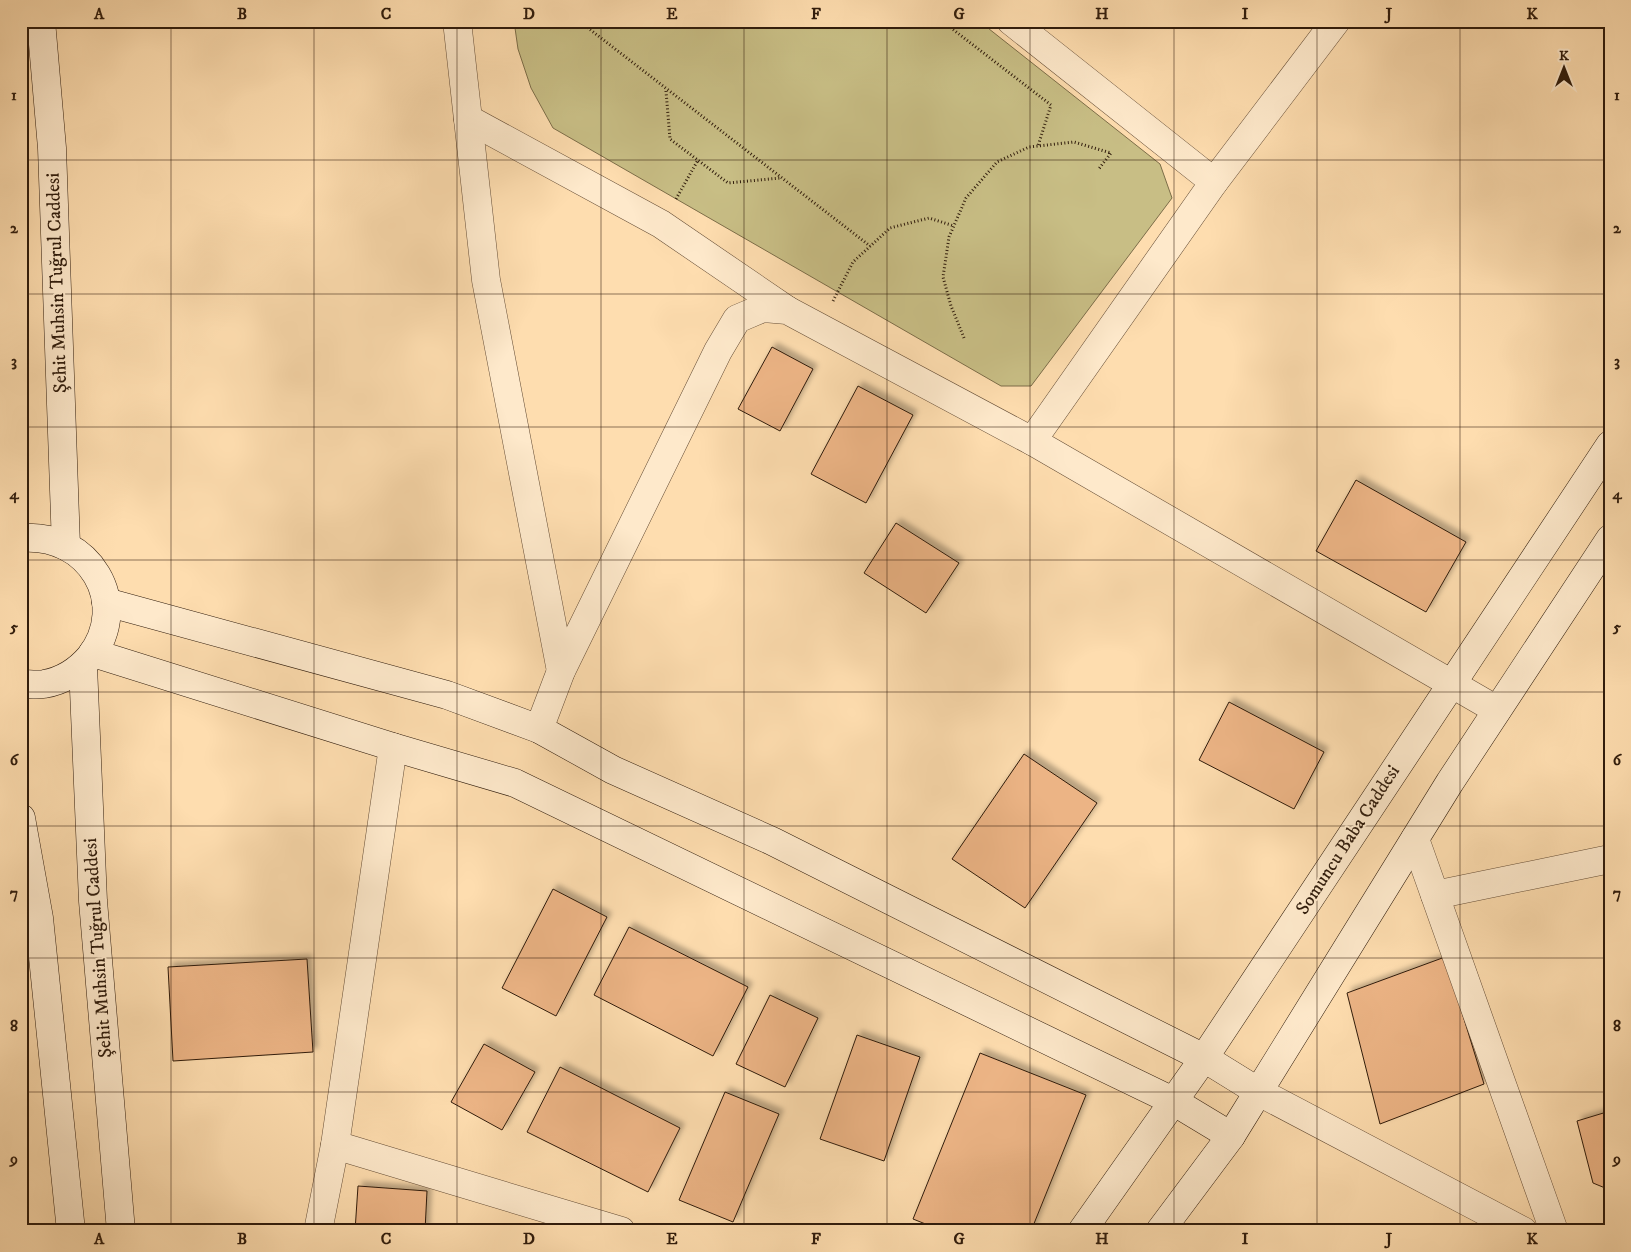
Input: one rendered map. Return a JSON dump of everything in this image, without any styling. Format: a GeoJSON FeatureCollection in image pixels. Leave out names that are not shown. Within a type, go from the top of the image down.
{"type":"FeatureCollection","features":[{"type":"Feature","properties":{"kind":"main road","name":"Şehit Muhsin Tuğrul Caddesi"},"geometry":{"type":"LineString","coordinates":[[40,21],[52,148],[66,546]]}},
{"type":"Feature","properties":{"kind":"main road"},"geometry":{"type":"LineString","coordinates":[[457,21],[486,280],[561,671]]}},
{"type":"Feature","properties":{"kind":"main road"},"geometry":{"type":"LineString","coordinates":[[1011,21],[1214,182]]}},
{"type":"Feature","properties":{"kind":"main road"},"geometry":{"type":"LineString","coordinates":[[1032,441],[1214,182],[1336,21]]}},
{"type":"Feature","properties":{"kind":"main road"},"geometry":{"type":"LineString","coordinates":[[468,119],[661,224],[787,310],[1032,441],[1497,710]]}},
{"type":"Feature","properties":{"kind":"main road"},"geometry":{"type":"LineString","coordinates":[[539,729],[561,671],[718,351],[737,319],[763,308],[787,310]]}},
{"type":"Feature","properties":{"kind":"main road","name":"Somuncu Baba Caddesi"},"geometry":{"type":"LineString","coordinates":[[1082,1231],[1204,1058],[1610,445]]}},
{"type":"Feature","properties":{"kind":"main road"},"geometry":{"type":"LineString","coordinates":[[21,538],[36,536],[57,541],[76,551],[92,567],[102,586],[106,602],[105,629],[96,649],[88,659],[65,678],[44,684],[21,684]]}},
{"type":"Feature","properties":{"kind":"main road"},"geometry":{"type":"LineString","coordinates":[[1160,1231],[1231,1136],[1497,710],[1610,539]]}},
{"type":"Feature","properties":{"kind":"main road"},"geometry":{"type":"LineString","coordinates":[[106,602],[447,695],[539,729],[613,770],[772,841],[1204,1058],[1259,1092],[1523,1231]]}},
{"type":"Feature","properties":{"kind":"main road","name":"Şehit Muhsin Tuğrul Caddesi"},"geometry":{"type":"LineString","coordinates":[[88,659],[93,902],[120,1231]]}},
{"type":"Feature","properties":{"kind":"main road"},"geometry":{"type":"LineString","coordinates":[[88,659],[515,783],[1173,1101],[1231,1136]]}},
{"type":"Feature","properties":{"kind":"main road"},"geometry":{"type":"LineString","coordinates":[[318,1231],[335,1144],[393,747]]}},
{"type":"Feature","properties":{"kind":"main road"},"geometry":{"type":"LineString","coordinates":[[21,818],[39,918],[71,1231]]}},
{"type":"Feature","properties":{"kind":"main road"},"geometry":{"type":"LineString","coordinates":[[1415,840],[1554,1231]]}},
{"type":"Feature","properties":{"kind":"main road"},"geometry":{"type":"LineString","coordinates":[[1435,895],[1610,859]]}},
{"type":"Feature","properties":{"kind":"main road"},"geometry":{"type":"LineString","coordinates":[[335,1144],[621,1231]]}},
{"type":"Feature","properties":{"kind":"path"},"geometry":{"type":"LineString","coordinates":[[526,26],[553,21]]}},
{"type":"Feature","properties":{"kind":"path"},"geometry":{"type":"LineString","coordinates":[[579,21],[870,246]]}},
{"type":"Feature","properties":{"kind":"path"},"geometry":{"type":"LineString","coordinates":[[942,21],[1051,105],[1038,146]]}},
{"type":"Feature","properties":{"kind":"path"},"geometry":{"type":"LineString","coordinates":[[666,90],[670,139],[728,183],[780,177]]}},
{"type":"Feature","properties":{"kind":"path"},"geometry":{"type":"LineString","coordinates":[[964,338],[951,306],[943,277],[949,237],[966,198],[997,162],[1029,147],[1074,142],[1111,153],[1098,170]]}},
{"type":"Feature","properties":{"kind":"path"},"geometry":{"type":"LineString","coordinates":[[661,224],[698,160]]}},
{"type":"Feature","properties":{"kind":"path"},"geometry":{"type":"LineString","coordinates":[[819,328],[853,262],[890,228],[928,218],[954,226]]}},
{"type":"Feature","properties":{"kind":"shaded area"},"geometry":{"type":"Polygon","coordinates":[[[514,21],[979,21],[1160,164],[1172,198],[1031,386],[1001,386],[553,128],[531,88],[518,49],[514,21]]]}},
{"type":"Feature","properties":{"kind":"building"},"geometry":{"type":"Polygon","coordinates":[[[772,347],[813,369],[780,431],[738,409],[772,347]]]}},
{"type":"Feature","properties":{"kind":"building"},"geometry":{"type":"Polygon","coordinates":[[[858,386],[913,415],[866,503],[811,474],[858,386]]]}},
{"type":"Feature","properties":{"kind":"building"},"geometry":{"type":"Polygon","coordinates":[[[1356,480],[1466,542],[1426,612],[1316,551],[1356,480]]]}},
{"type":"Feature","properties":{"kind":"building"},"geometry":{"type":"Polygon","coordinates":[[[896,523],[959,563],[926,613],[864,573],[896,523]]]}},
{"type":"Feature","properties":{"kind":"building"},"geometry":{"type":"Polygon","coordinates":[[[1229,702],[1324,752],[1294,809],[1199,760],[1229,702]]]}},
{"type":"Feature","properties":{"kind":"building"},"geometry":{"type":"Polygon","coordinates":[[[1024,754],[1097,803],[1025,908],[952,859],[1024,754]]]}},
{"type":"Feature","properties":{"kind":"building"},"geometry":{"type":"Polygon","coordinates":[[[553,889],[607,917],[556,1016],[502,988],[553,889]]]}},
{"type":"Feature","properties":{"kind":"building"},"geometry":{"type":"Polygon","coordinates":[[[629,927],[748,987],[713,1056],[594,995],[629,927]]]}},
{"type":"Feature","properties":{"kind":"building"},"geometry":{"type":"Polygon","coordinates":[[[1445,957],[1484,1084],[1380,1124],[1347,993],[1445,957]]]}},
{"type":"Feature","properties":{"kind":"building"},"geometry":{"type":"Polygon","coordinates":[[[307,959],[313,1052],[173,1061],[168,967],[307,959]]]}},
{"type":"Feature","properties":{"kind":"building"},"geometry":{"type":"Polygon","coordinates":[[[770,995],[818,1018],[785,1087],[736,1064],[770,995]]]}},
{"type":"Feature","properties":{"kind":"building"},"geometry":{"type":"Polygon","coordinates":[[[857,1035],[920,1057],[884,1161],[820,1139],[857,1035]]]}},
{"type":"Feature","properties":{"kind":"building"},"geometry":{"type":"Polygon","coordinates":[[[484,1044],[535,1072],[502,1130],[451,1102],[484,1044]]]}},
{"type":"Feature","properties":{"kind":"building"},"geometry":{"type":"Polygon","coordinates":[[[980,1053],[1086,1095],[1031,1231],[943,1231],[913,1219],[980,1053]]]}},
{"type":"Feature","properties":{"kind":"building"},"geometry":{"type":"Polygon","coordinates":[[[560,1067],[680,1128],[648,1192],[527,1132],[560,1067]]]}},
{"type":"Feature","properties":{"kind":"building"},"geometry":{"type":"Polygon","coordinates":[[[725,1092],[779,1114],[733,1222],[679,1200],[725,1092]]]}},
{"type":"Feature","properties":{"kind":"building"},"geometry":{"type":"Polygon","coordinates":[[[1610,1111],[1610,1190],[1593,1183],[1577,1121],[1610,1111]]]}},
{"type":"Feature","properties":{"kind":"building"},"geometry":{"type":"Polygon","coordinates":[[[358,1186],[427,1191],[425,1231],[355,1231],[358,1186]]]}}]}
